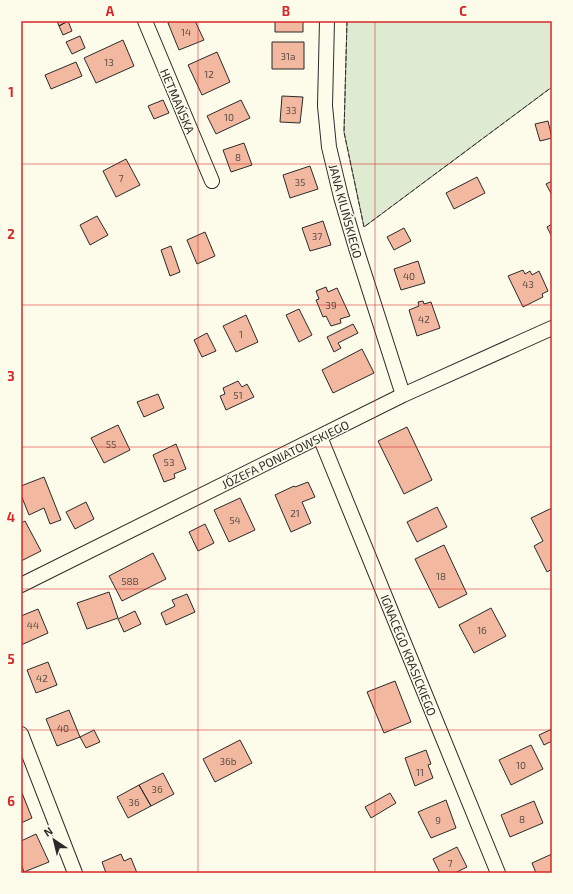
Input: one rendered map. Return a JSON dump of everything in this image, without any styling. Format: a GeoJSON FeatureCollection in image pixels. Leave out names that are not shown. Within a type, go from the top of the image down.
{"type":"FeatureCollection","features":[{"type":"Feature","properties":{"kind":"street","name":"HETMAŃSKA"},"geometry":{"type":"LineString","coordinates":[[145,21],[212,181]]}},
{"type":"Feature","properties":{"kind":"street","name":"JANA KILIŃSKIEGO"},"geometry":{"type":"LineString","coordinates":[[327,21],[326,106],[329,147],[341,197],[356,248],[403,395]]}},
{"type":"Feature","properties":{"kind":"street","name":"JÓZEFA PONIATOWSKIEGO"},"geometry":{"type":"LineString","coordinates":[[21,585],[403,395],[552,328]]}},
{"type":"Feature","properties":{"kind":"street","name":"IGNACEGO KRASICKIEGO"},"geometry":{"type":"LineString","coordinates":[[320,437],[498,873]]}},
{"type":"Feature","properties":{"kind":"street"},"geometry":{"type":"LineString","coordinates":[[21,734],[75,873]]}},
{"type":"Feature","properties":{"kind":"green space"},"geometry":{"type":"Polygon","coordinates":[[[347,21],[552,21],[552,87],[364,227],[344,132],[347,21]]]}},
{"type":"Feature","properties":{"kind":"building"},"geometry":{"type":"Polygon","coordinates":[[[57,21],[68,21],[59,26],[57,21]]]}},
{"type":"Feature","properties":{"kind":"building"},"geometry":{"type":"Polygon","coordinates":[[[68,21],[72,31],[63,35],[59,26],[68,21]]]}},
{"type":"Feature","properties":{"kind":"building"},"geometry":{"type":"Polygon","coordinates":[[[172,21],[195,21],[204,40],[179,50],[168,23],[172,21]]]}},
{"type":"Feature","properties":{"kind":"building"},"geometry":{"type":"Polygon","coordinates":[[[275,21],[303,21],[303,32],[275,32],[275,21]]]}},
{"type":"Feature","properties":{"kind":"building"},"geometry":{"type":"Polygon","coordinates":[[[80,36],[85,48],[72,54],[66,42],[80,36]]]}},
{"type":"Feature","properties":{"kind":"building"},"geometry":{"type":"Polygon","coordinates":[[[123,40],[134,66],[96,83],[84,58],[123,40]]]}},
{"type":"Feature","properties":{"kind":"building"},"geometry":{"type":"Polygon","coordinates":[[[272,42],[304,42],[304,69],[272,69],[272,42]]]}},
{"type":"Feature","properties":{"kind":"building"},"geometry":{"type":"Polygon","coordinates":[[[217,52],[230,82],[202,95],[188,65],[217,52]]]}},
{"type":"Feature","properties":{"kind":"building"},"geometry":{"type":"Polygon","coordinates":[[[76,62],[82,76],[51,89],[45,75],[76,62]]]}},
{"type":"Feature","properties":{"kind":"building"},"geometry":{"type":"Polygon","coordinates":[[[282,96],[303,97],[300,123],[280,122],[282,96]]]}},
{"type":"Feature","properties":{"kind":"building"},"geometry":{"type":"Polygon","coordinates":[[[163,100],[169,113],[154,119],[148,106],[163,100]]]}},
{"type":"Feature","properties":{"kind":"building"},"geometry":{"type":"Polygon","coordinates":[[[241,100],[250,118],[216,134],[207,116],[241,100]]]}},
{"type":"Feature","properties":{"kind":"building"},"geometry":{"type":"Polygon","coordinates":[[[548,121],[552,138],[540,141],[535,124],[548,121]]]}},
{"type":"Feature","properties":{"kind":"building"},"geometry":{"type":"Polygon","coordinates":[[[244,143],[252,165],[231,172],[223,150],[244,143]]]}},
{"type":"Feature","properties":{"kind":"building"},"geometry":{"type":"Polygon","coordinates":[[[126,159],[140,185],[116,197],[103,171],[126,159]]]}},
{"type":"Feature","properties":{"kind":"building"},"geometry":{"type":"Polygon","coordinates":[[[310,166],[318,189],[290,198],[283,175],[310,166]]]}},
{"type":"Feature","properties":{"kind":"building"},"geometry":{"type":"Polygon","coordinates":[[[477,177],[485,193],[454,209],[446,193],[477,177]]]}},
{"type":"Feature","properties":{"kind":"building"},"geometry":{"type":"Polygon","coordinates":[[[552,181],[552,195],[546,184],[552,181]]]}},
{"type":"Feature","properties":{"kind":"building"},"geometry":{"type":"Polygon","coordinates":[[[97,216],[108,235],[90,245],[80,225],[97,216]]]}},
{"type":"Feature","properties":{"kind":"building"},"geometry":{"type":"Polygon","coordinates":[[[323,221],[331,245],[310,251],[302,228],[323,221]]]}},
{"type":"Feature","properties":{"kind":"building"},"geometry":{"type":"Polygon","coordinates":[[[552,224],[552,237],[547,227],[552,224]]]}},
{"type":"Feature","properties":{"kind":"building"},"geometry":{"type":"Polygon","coordinates":[[[404,228],[411,241],[394,250],[387,237],[404,228]]]}},
{"type":"Feature","properties":{"kind":"building"},"geometry":{"type":"Polygon","coordinates":[[[205,232],[215,256],[197,264],[187,240],[205,232]]]}},
{"type":"Feature","properties":{"kind":"building"},"geometry":{"type":"Polygon","coordinates":[[[171,246],[180,272],[170,276],[161,250],[171,246]]]}},
{"type":"Feature","properties":{"kind":"building"},"geometry":{"type":"Polygon","coordinates":[[[418,261],[425,283],[401,290],[394,269],[418,261]]]}},
{"type":"Feature","properties":{"kind":"building"},"geometry":{"type":"Polygon","coordinates":[[[523,270],[525,274],[530,271],[532,275],[539,271],[548,291],[542,294],[543,297],[523,307],[508,276],[523,270]]]}},
{"type":"Feature","properties":{"kind":"building"},"geometry":{"type":"Polygon","coordinates":[[[326,287],[328,292],[337,288],[350,316],[340,319],[341,323],[331,326],[326,316],[323,317],[316,300],[319,299],[316,291],[326,287]]]}},
{"type":"Feature","properties":{"kind":"building"},"geometry":{"type":"Polygon","coordinates":[[[423,301],[424,304],[431,302],[440,328],[417,336],[409,310],[419,306],[418,302],[423,301]]]}},
{"type":"Feature","properties":{"kind":"building"},"geometry":{"type":"Polygon","coordinates":[[[299,309],[312,335],[299,342],[286,315],[299,309]]]}},
{"type":"Feature","properties":{"kind":"building"},"geometry":{"type":"Polygon","coordinates":[[[246,315],[258,342],[236,352],[223,326],[246,315]]]}},
{"type":"Feature","properties":{"kind":"building"},"geometry":{"type":"Polygon","coordinates":[[[353,324],[358,333],[338,343],[341,348],[334,352],[327,337],[353,324]]]}},
{"type":"Feature","properties":{"kind":"building"},"geometry":{"type":"Polygon","coordinates":[[[207,333],[216,351],[202,357],[194,340],[207,333]]]}},
{"type":"Feature","properties":{"kind":"building"},"geometry":{"type":"Polygon","coordinates":[[[362,349],[374,373],[333,393],[322,370],[362,349]]]}},
{"type":"Feature","properties":{"kind":"building"},"geometry":{"type":"Polygon","coordinates":[[[238,381],[242,387],[247,384],[254,397],[226,410],[220,396],[225,394],[223,388],[238,381]]]}},
{"type":"Feature","properties":{"kind":"building"},"geometry":{"type":"Polygon","coordinates":[[[158,394],[164,408],[144,417],[137,402],[158,394]]]}},
{"type":"Feature","properties":{"kind":"building"},"geometry":{"type":"Polygon","coordinates":[[[118,425],[130,450],[104,463],[91,438],[118,425]]]}},
{"type":"Feature","properties":{"kind":"building"},"geometry":{"type":"Polygon","coordinates":[[[407,427],[432,480],[404,494],[378,441],[407,427]]]}},
{"type":"Feature","properties":{"kind":"building"},"geometry":{"type":"Polygon","coordinates":[[[176,444],[186,469],[174,474],[175,478],[164,482],[153,455],[176,444]]]}},
{"type":"Feature","properties":{"kind":"building"},"geometry":{"type":"Polygon","coordinates":[[[44,477],[61,520],[50,524],[44,508],[29,515],[21,495],[21,486],[44,477]]]}},
{"type":"Feature","properties":{"kind":"building"},"geometry":{"type":"Polygon","coordinates":[[[308,482],[315,497],[302,502],[311,523],[291,532],[275,495],[294,486],[295,487],[308,482]]]}},
{"type":"Feature","properties":{"kind":"building"},"geometry":{"type":"Polygon","coordinates":[[[240,498],[255,530],[229,542],[214,510],[240,498]]]}},
{"type":"Feature","properties":{"kind":"building"},"geometry":{"type":"Polygon","coordinates":[[[86,502],[94,519],[75,529],[66,512],[86,502]]]}},
{"type":"Feature","properties":{"kind":"building"},"geometry":{"type":"Polygon","coordinates":[[[437,507],[447,527],[417,542],[407,522],[437,507]]]}},
{"type":"Feature","properties":{"kind":"building"},"geometry":{"type":"Polygon","coordinates":[[[552,508],[552,569],[547,572],[534,546],[543,541],[531,518],[552,508]]]}},
{"type":"Feature","properties":{"kind":"building"},"geometry":{"type":"Polygon","coordinates":[[[25,521],[41,551],[21,561],[21,523],[25,521]]]}},
{"type":"Feature","properties":{"kind":"building"},"geometry":{"type":"Polygon","coordinates":[[[205,524],[214,543],[198,551],[189,532],[205,524]]]}},
{"type":"Feature","properties":{"kind":"building"},"geometry":{"type":"Polygon","coordinates":[[[444,545],[467,594],[439,608],[415,559],[444,545]]]}},
{"type":"Feature","properties":{"kind":"building"},"geometry":{"type":"Polygon","coordinates":[[[153,553],[166,579],[122,601],[109,576],[153,553]]]}},
{"type":"Feature","properties":{"kind":"building"},"geometry":{"type":"Polygon","coordinates":[[[109,592],[118,618],[87,629],[77,603],[109,592]]]}},
{"type":"Feature","properties":{"kind":"building"},"geometry":{"type":"Polygon","coordinates":[[[187,594],[195,612],[166,625],[161,613],[175,606],[172,600],[187,594]]]}},
{"type":"Feature","properties":{"kind":"building"},"geometry":{"type":"Polygon","coordinates":[[[491,608],[506,636],[474,653],[459,625],[491,608]]]}},
{"type":"Feature","properties":{"kind":"building"},"geometry":{"type":"Polygon","coordinates":[[[38,609],[48,633],[21,645],[21,616],[38,609]]]}},
{"type":"Feature","properties":{"kind":"building"},"geometry":{"type":"Polygon","coordinates":[[[135,611],[141,624],[124,632],[118,619],[135,611]]]}},
{"type":"Feature","properties":{"kind":"building"},"geometry":{"type":"Polygon","coordinates":[[[48,662],[57,685],[36,693],[27,670],[48,662]]]}},
{"type":"Feature","properties":{"kind":"building"},"geometry":{"type":"Polygon","coordinates":[[[395,681],[411,722],[384,733],[367,692],[395,681]]]}},
{"type":"Feature","properties":{"kind":"building"},"geometry":{"type":"Polygon","coordinates":[[[69,710],[80,737],[57,746],[46,719],[69,710]]]}},
{"type":"Feature","properties":{"kind":"building"},"geometry":{"type":"Polygon","coordinates":[[[552,729],[552,741],[544,745],[539,735],[552,729]]]}},
{"type":"Feature","properties":{"kind":"building"},"geometry":{"type":"Polygon","coordinates":[[[94,730],[100,742],[86,748],[80,737],[94,730]]]}},
{"type":"Feature","properties":{"kind":"building"},"geometry":{"type":"Polygon","coordinates":[[[240,740],[252,763],[215,782],[203,759],[240,740]]]}},
{"type":"Feature","properties":{"kind":"building"},"geometry":{"type":"Polygon","coordinates":[[[531,745],[543,769],[511,785],[499,760],[531,745]]]}},
{"type":"Feature","properties":{"kind":"building"},"geometry":{"type":"Polygon","coordinates":[[[426,750],[431,764],[428,765],[433,778],[415,786],[405,758],[426,750]]]}},
{"type":"Feature","properties":{"kind":"building"},"geometry":{"type":"Polygon","coordinates":[[[163,773],[174,794],[151,806],[139,785],[163,773]]]}},
{"type":"Feature","properties":{"kind":"building"},"geometry":{"type":"Polygon","coordinates":[[[139,785],[151,806],[128,818],[117,797],[139,785]]]}},
{"type":"Feature","properties":{"kind":"building"},"geometry":{"type":"Polygon","coordinates":[[[21,793],[32,818],[21,823],[21,793]]]}},
{"type":"Feature","properties":{"kind":"building"},"geometry":{"type":"Polygon","coordinates":[[[390,793],[396,803],[371,818],[365,807],[390,793]]]}},
{"type":"Feature","properties":{"kind":"building"},"geometry":{"type":"Polygon","coordinates":[[[446,800],[456,828],[431,838],[418,812],[446,800]]]}},
{"type":"Feature","properties":{"kind":"building"},"geometry":{"type":"Polygon","coordinates":[[[534,801],[543,823],[510,837],[501,815],[534,801]]]}},
{"type":"Feature","properties":{"kind":"building"},"geometry":{"type":"Polygon","coordinates":[[[36,834],[49,862],[24,872],[21,864],[21,841],[36,834]]]}},
{"type":"Feature","properties":{"kind":"building"},"geometry":{"type":"Polygon","coordinates":[[[457,847],[467,867],[455,873],[440,873],[433,859],[457,847]]]}},
{"type":"Feature","properties":{"kind":"building"},"geometry":{"type":"Polygon","coordinates":[[[121,854],[124,861],[131,858],[137,873],[106,873],[102,862],[121,854]]]}},
{"type":"Feature","properties":{"kind":"building"},"geometry":{"type":"Polygon","coordinates":[[[552,854],[552,873],[536,873],[532,863],[552,854]]]}},
{"type":"Feature","properties":{"kind":"fence"},"geometry":{"type":"LineString","coordinates":[[347,21],[344,132],[364,227],[552,87]]}}]}
